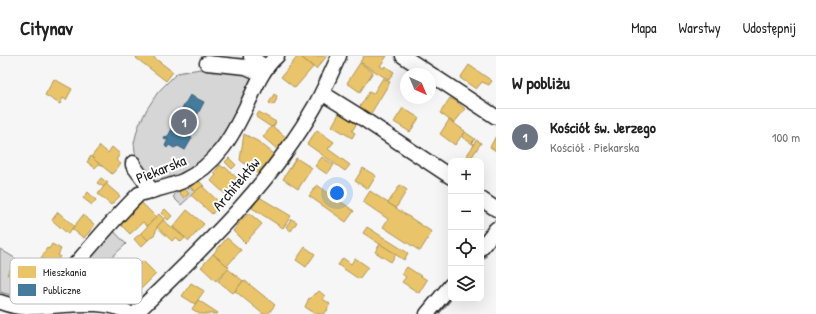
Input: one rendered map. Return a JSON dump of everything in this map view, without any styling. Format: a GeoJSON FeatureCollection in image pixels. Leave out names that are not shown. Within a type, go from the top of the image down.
{"type":"FeatureCollection","features":[{"type":"Feature","properties":{"kind":"street","name":"Piekarska"},"geometry":{"type":"LineString","coordinates":[[81,258],[107,226],[140,194],[185,180],[215,158],[228,142],[238,126],[264,71],[277,56]]}},
{"type":"Feature","properties":{"kind":"street","name":"Architektów"},"geometry":{"type":"LineString","coordinates":[[135,314],[215,234],[264,179],[298,133],[322,93],[339,56]]}},
{"type":"Feature","properties":{"kind":"street"},"geometry":{"type":"LineString","coordinates":[[403,56],[496,117]]}},
{"type":"Feature","properties":{"kind":"street"},"geometry":{"type":"LineString","coordinates":[[251,58],[264,71]]}},
{"type":"Feature","properties":{"kind":"street"},"geometry":{"type":"LineString","coordinates":[[207,63],[246,67],[264,71]]}},
{"type":"Feature","properties":{"kind":"street"},"geometry":{"type":"LineString","coordinates":[[322,93],[448,175]]}},
{"type":"Feature","properties":{"kind":"street"},"geometry":{"type":"LineString","coordinates":[[133,163],[152,191]]}},
{"type":"Feature","properties":{"kind":"street"},"geometry":{"type":"LineString","coordinates":[[484,201],[496,210]]}},
{"type":"Feature","properties":{"kind":"street"},"geometry":{"type":"LineString","coordinates":[[484,244],[496,229]]}},
{"type":"Feature","properties":{"kind":"street"},"geometry":{"type":"LineString","coordinates":[[427,314],[448,289]]}},
{"type":"Feature","properties":{"kind":"street"},"geometry":{"type":"LineString","coordinates":[[0,302],[19,310],[46,306],[99,305],[119,308],[130,314]]}},
{"type":"Feature","properties":{"kind":"shaded area"},"geometry":{"type":"Polygon","coordinates":[[[206,68],[250,75],[253,79],[217,151],[183,177],[152,185],[136,160],[134,143],[138,127],[158,92],[177,73],[206,68]]]}},
{"type":"Feature","properties":{"kind":"shaded area"},"geometry":{"type":"Polygon","coordinates":[[[197,179],[190,186],[195,192],[181,205],[173,197],[183,186],[197,179]]]}},
{"type":"Feature","properties":{"kind":"shaded area"},"geometry":{"type":"Polygon","coordinates":[[[112,229],[126,244],[112,257],[113,258],[88,258],[112,229]]]}},
{"type":"Feature","properties":{"kind":"shaded area"},"geometry":{"type":"Polygon","coordinates":[[[0,249],[15,258],[10,258],[10,295],[0,292],[0,249]]]}},
{"type":"Feature","properties":{"kind":"building: Mieszkania"},"geometry":{"type":"Polygon","coordinates":[[[137,56],[152,56],[173,72],[166,81],[136,58],[137,56]]]}},
{"type":"Feature","properties":{"kind":"building: Mieszkania"},"geometry":{"type":"Polygon","coordinates":[[[298,56],[313,67],[295,88],[281,77],[298,56]]]}},
{"type":"Feature","properties":{"kind":"building: Mieszkania"},"geometry":{"type":"Polygon","coordinates":[[[300,56],[327,56],[316,69],[300,56]]]}},
{"type":"Feature","properties":{"kind":"building: Mieszkania"},"geometry":{"type":"Polygon","coordinates":[[[364,56],[387,56],[380,66],[384,68],[385,66],[394,72],[389,80],[360,62],[364,56]]]}},
{"type":"Feature","properties":{"kind":"building: Mieszkania"},"geometry":{"type":"Polygon","coordinates":[[[360,63],[373,72],[360,92],[347,83],[360,63]]]}},
{"type":"Feature","properties":{"kind":"building: Mieszkania"},"geometry":{"type":"Polygon","coordinates":[[[469,65],[492,81],[489,85],[482,82],[476,89],[460,78],[469,65]]]}},
{"type":"Feature","properties":{"kind":"building: Mieszkania"},"geometry":{"type":"Polygon","coordinates":[[[383,78],[390,82],[370,115],[359,108],[369,92],[373,94],[383,78]]]}},
{"type":"Feature","properties":{"kind":"building: Mieszkania"},"geometry":{"type":"Polygon","coordinates":[[[54,79],[72,89],[66,100],[63,98],[60,104],[45,95],[54,79]]]}},
{"type":"Feature","properties":{"kind":"building: Mieszkania"},"geometry":{"type":"Polygon","coordinates":[[[274,94],[277,96],[277,99],[272,105],[269,103],[274,94]]]}},
{"type":"Feature","properties":{"kind":"building: Mieszkania"},"geometry":{"type":"Polygon","coordinates":[[[450,98],[465,109],[454,123],[440,113],[450,98]]]}},
{"type":"Feature","properties":{"kind":"building: Mieszkania"},"geometry":{"type":"Polygon","coordinates":[[[403,108],[419,118],[410,132],[394,122],[403,108]]]}},
{"type":"Feature","properties":{"kind":"building: Mieszkania"},"geometry":{"type":"Polygon","coordinates":[[[259,112],[276,122],[273,127],[256,117],[259,112]]]}},
{"type":"Feature","properties":{"kind":"building: Mieszkania"},"geometry":{"type":"Polygon","coordinates":[[[340,112],[357,123],[352,131],[355,133],[352,138],[332,126],[340,112]]]}},
{"type":"Feature","properties":{"kind":"building: Mieszkania"},"geometry":{"type":"Polygon","coordinates":[[[449,120],[465,131],[455,145],[440,134],[449,120]]]}},
{"type":"Feature","properties":{"kind":"building: Mieszkania"},"geometry":{"type":"Polygon","coordinates":[[[272,126],[287,138],[278,150],[263,137],[272,126]]]}},
{"type":"Feature","properties":{"kind":"building: Mieszkania"},"geometry":{"type":"Polygon","coordinates":[[[317,130],[334,142],[328,149],[350,165],[345,171],[307,144],[317,130]]]}},
{"type":"Feature","properties":{"kind":"building: Mieszkania"},"geometry":{"type":"Polygon","coordinates":[[[465,132],[475,139],[472,142],[474,144],[476,140],[481,143],[471,158],[467,155],[474,145],[462,137],[465,132]]]}},
{"type":"Feature","properties":{"kind":"building: Mieszkania"},"geometry":{"type":"Polygon","coordinates":[[[244,134],[259,142],[274,154],[258,174],[240,160],[244,134]]]}},
{"type":"Feature","properties":{"kind":"building: Mieszkania"},"geometry":{"type":"Polygon","coordinates":[[[496,136],[496,151],[490,147],[496,136]]]}},
{"type":"Feature","properties":{"kind":"building: Mieszkania"},"geometry":{"type":"Polygon","coordinates":[[[100,146],[108,153],[112,147],[120,154],[116,160],[121,164],[112,174],[91,157],[100,146]]]}},
{"type":"Feature","properties":{"kind":"building: Mieszkania"},"geometry":{"type":"Polygon","coordinates":[[[91,156],[99,164],[95,168],[87,162],[91,156]]]}},
{"type":"Feature","properties":{"kind":"building: Mieszkania"},"geometry":{"type":"Polygon","coordinates":[[[322,157],[334,165],[327,174],[315,166],[322,157]]]}},
{"type":"Feature","properties":{"kind":"building: Mieszkania"},"geometry":{"type":"Polygon","coordinates":[[[229,158],[236,165],[232,169],[225,162],[229,158]]]}},
{"type":"Feature","properties":{"kind":"building: Mieszkania"},"geometry":{"type":"Polygon","coordinates":[[[296,158],[312,168],[298,189],[283,179],[296,158]]]}},
{"type":"Feature","properties":{"kind":"building: Mieszkania"},"geometry":{"type":"Polygon","coordinates":[[[220,165],[224,168],[225,167],[238,179],[225,194],[211,181],[216,175],[214,173],[220,165]]]}},
{"type":"Feature","properties":{"kind":"building: Mieszkania"},"geometry":{"type":"Polygon","coordinates":[[[363,168],[376,176],[368,189],[355,181],[363,168]]]}},
{"type":"Feature","properties":{"kind":"building: Mieszkania"},"geometry":{"type":"Polygon","coordinates":[[[101,178],[108,183],[104,187],[97,183],[101,178]]]}},
{"type":"Feature","properties":{"kind":"building: Mieszkania"},"geometry":{"type":"Polygon","coordinates":[[[197,179],[204,186],[196,192],[190,187],[197,179]]]}},
{"type":"Feature","properties":{"kind":"building: Mieszkania"},"geometry":{"type":"Polygon","coordinates":[[[106,184],[120,196],[111,205],[98,194],[106,184]]]}},
{"type":"Feature","properties":{"kind":"building: Mieszkania"},"geometry":{"type":"Polygon","coordinates":[[[317,185],[354,211],[346,222],[309,196],[317,185]]]}},
{"type":"Feature","properties":{"kind":"building: Mieszkania"},"geometry":{"type":"Polygon","coordinates":[[[400,185],[407,190],[396,208],[388,203],[400,185]]]}},
{"type":"Feature","properties":{"kind":"building: Mieszkania"},"geometry":{"type":"Polygon","coordinates":[[[202,186],[221,204],[212,214],[191,195],[202,186]]]}},
{"type":"Feature","properties":{"kind":"building: Mieszkania"},"geometry":{"type":"Polygon","coordinates":[[[184,188],[189,194],[184,198],[179,192],[184,188]]]}},
{"type":"Feature","properties":{"kind":"building: Mieszkania"},"geometry":{"type":"Polygon","coordinates":[[[370,191],[432,232],[420,251],[383,227],[388,219],[363,202],[370,191]]]}},
{"type":"Feature","properties":{"kind":"building: Mieszkania"},"geometry":{"type":"Polygon","coordinates":[[[88,192],[96,200],[92,205],[83,198],[88,192]]]}},
{"type":"Feature","properties":{"kind":"building: Mieszkania"},"geometry":{"type":"Polygon","coordinates":[[[259,197],[291,216],[283,228],[252,208],[254,202],[259,197]]]}},
{"type":"Feature","properties":{"kind":"building: Mieszkania"},"geometry":{"type":"Polygon","coordinates":[[[139,200],[156,217],[147,226],[143,222],[130,234],[118,222],[139,200]]]}},
{"type":"Feature","properties":{"kind":"building: Mieszkania"},"geometry":{"type":"Polygon","coordinates":[[[165,209],[172,216],[168,220],[161,213],[165,209]]]}},
{"type":"Feature","properties":{"kind":"building: Mieszkania"},"geometry":{"type":"Polygon","coordinates":[[[187,210],[204,224],[189,241],[173,227],[187,210]]]}},
{"type":"Feature","properties":{"kind":"building: Mieszkania"},"geometry":{"type":"Polygon","coordinates":[[[58,212],[74,226],[68,234],[52,220],[58,212]]]}},
{"type":"Feature","properties":{"kind":"building: Mieszkania"},"geometry":{"type":"Polygon","coordinates":[[[249,213],[262,224],[245,243],[233,231],[240,221],[249,213]]]}},
{"type":"Feature","properties":{"kind":"building: Mieszkania"},"geometry":{"type":"Polygon","coordinates":[[[159,214],[164,219],[157,227],[155,234],[148,240],[141,233],[159,214]]]}},
{"type":"Feature","properties":{"kind":"building: Mieszkania"},"geometry":{"type":"Polygon","coordinates":[[[83,215],[95,225],[84,238],[72,229],[83,215]]]}},
{"type":"Feature","properties":{"kind":"building: Mieszkania"},"geometry":{"type":"Polygon","coordinates":[[[291,219],[297,222],[291,231],[286,227],[291,219]]]}},
{"type":"Feature","properties":{"kind":"building: Mieszkania"},"geometry":{"type":"Polygon","coordinates":[[[163,220],[185,238],[181,242],[176,237],[172,241],[157,227],[163,220]]]}},
{"type":"Feature","properties":{"kind":"building: Mieszkania"},"geometry":{"type":"Polygon","coordinates":[[[367,227],[408,253],[404,260],[363,233],[367,227]]]}},
{"type":"Feature","properties":{"kind":"building: Mieszkania"},"geometry":{"type":"Polygon","coordinates":[[[141,233],[148,240],[141,247],[134,239],[141,233]]]}},
{"type":"Feature","properties":{"kind":"building: Mieszkania"},"geometry":{"type":"Polygon","coordinates":[[[227,238],[241,250],[227,266],[213,254],[227,238]]]}},
{"type":"Feature","properties":{"kind":"building: Mieszkania"},"geometry":{"type":"Polygon","coordinates":[[[52,244],[61,249],[58,255],[60,256],[59,258],[41,258],[47,248],[49,249],[52,244]]]}},
{"type":"Feature","properties":{"kind":"building: Mieszkania"},"geometry":{"type":"Polygon","coordinates":[[[380,244],[396,254],[391,262],[375,252],[380,244]]]}},
{"type":"Feature","properties":{"kind":"building: Mieszkania"},"geometry":{"type":"Polygon","coordinates":[[[305,247],[315,254],[306,267],[296,260],[305,247]]]}},
{"type":"Feature","properties":{"kind":"building: Mieszkania"},"geometry":{"type":"Polygon","coordinates":[[[213,254],[229,267],[216,281],[201,267],[213,254]]]}},
{"type":"Feature","properties":{"kind":"building: Mieszkania"},"geometry":{"type":"Polygon","coordinates":[[[343,258],[351,264],[355,258],[368,267],[359,279],[338,265],[343,258]]]}},
{"type":"Feature","properties":{"kind":"building: Mieszkania"},"geometry":{"type":"Polygon","coordinates":[[[143,261],[156,274],[142,288],[143,261]]]}},
{"type":"Feature","properties":{"kind":"building: Mieszkania"},"geometry":{"type":"Polygon","coordinates":[[[407,267],[427,280],[419,293],[402,282],[406,277],[402,274],[407,267]]]}},
{"type":"Feature","properties":{"kind":"building: Mieszkania"},"geometry":{"type":"Polygon","coordinates":[[[228,269],[243,281],[233,293],[218,281],[228,269]]]}},
{"type":"Feature","properties":{"kind":"building: Mieszkania"},"geometry":{"type":"Polygon","coordinates":[[[244,280],[275,305],[268,314],[263,314],[235,291],[244,280]]]}},
{"type":"Feature","properties":{"kind":"building: Mieszkania"},"geometry":{"type":"Polygon","coordinates":[[[191,283],[204,291],[195,304],[182,296],[191,283]]]}},
{"type":"Feature","properties":{"kind":"building: Mieszkania"},"geometry":{"type":"Polygon","coordinates":[[[319,291],[325,296],[323,299],[330,304],[327,309],[328,310],[323,314],[316,314],[305,307],[309,298],[310,299],[319,291]]]}},
{"type":"Feature","properties":{"kind":"building: Mieszkania"},"geometry":{"type":"Polygon","coordinates":[[[198,300],[218,313],[200,314],[192,309],[198,300]]]}},
{"type":"Feature","properties":{"kind":"building: Publiczne"},"geometry":{"type":"Polygon","coordinates":[[[190,95],[204,102],[187,135],[192,138],[185,150],[178,146],[174,148],[169,145],[167,148],[165,146],[168,139],[165,140],[164,137],[168,136],[190,95]]]}},
{"type":"Feature","properties":{"kind":"waterway"},"geometry":{"type":"LineString","coordinates":[[438,313],[448,301]]}},
{"type":"Feature","properties":{"kind":"place","name":"Kościół św. Jerzego"},"geometry":{"type":"Point","coordinates":[184,122]}}]}
